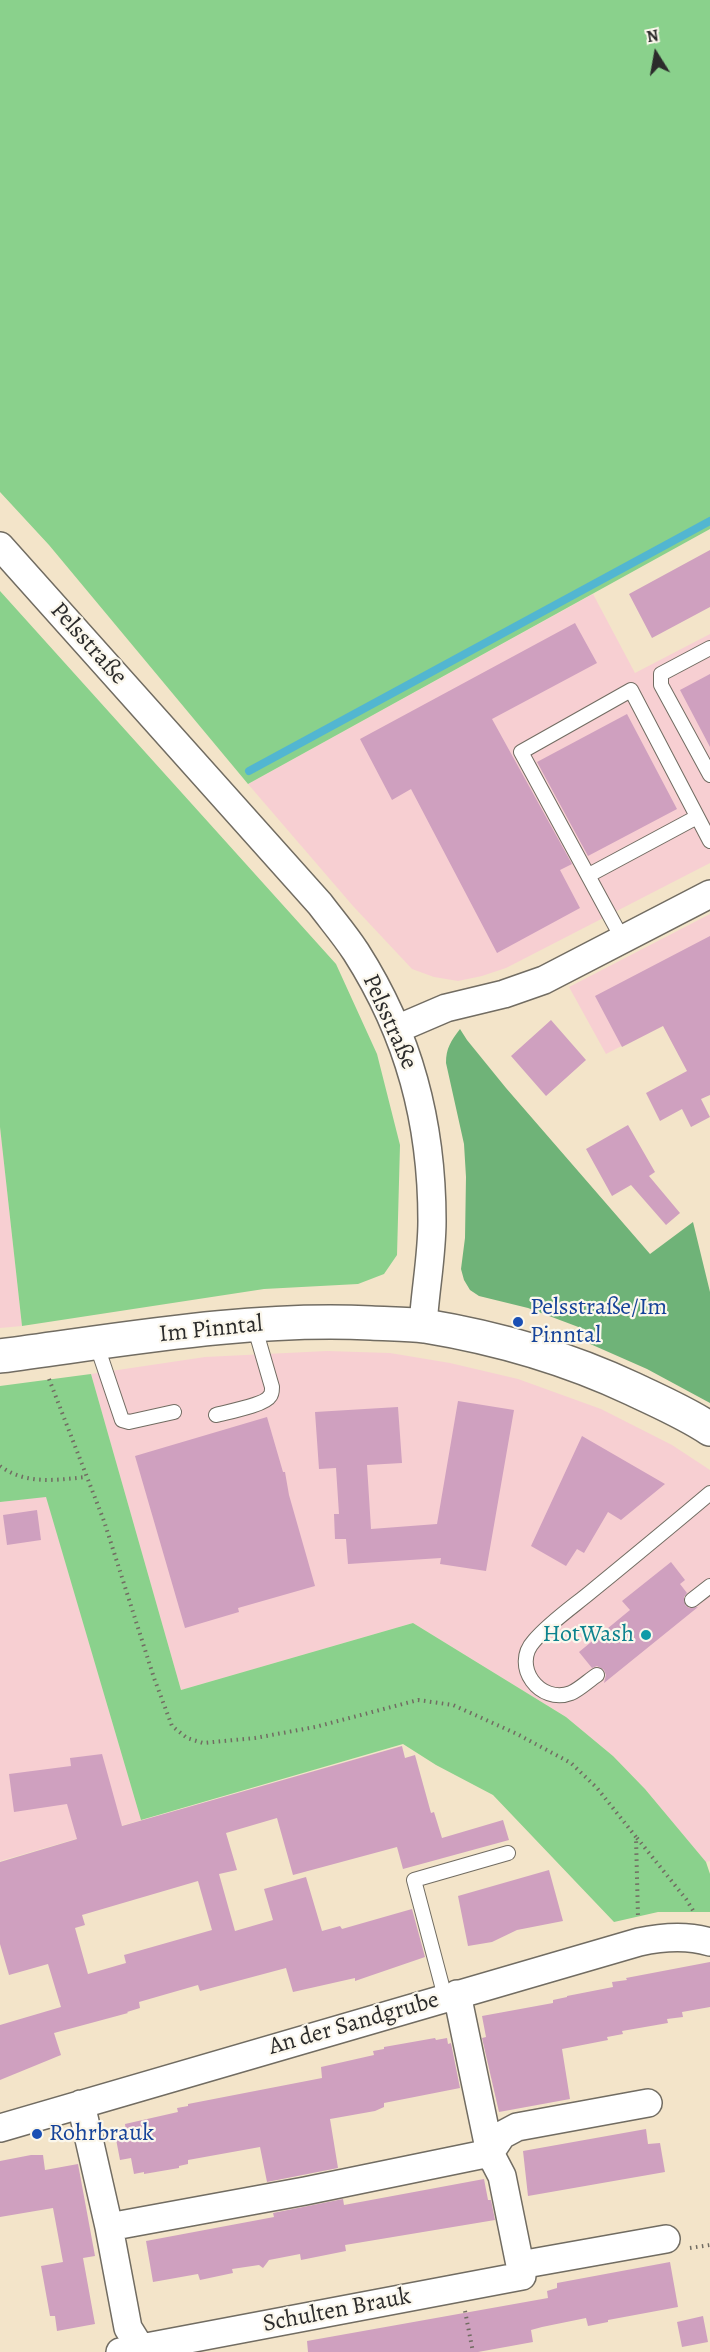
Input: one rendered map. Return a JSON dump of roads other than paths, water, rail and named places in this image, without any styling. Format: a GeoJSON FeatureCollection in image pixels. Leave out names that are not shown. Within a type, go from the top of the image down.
{"type":"FeatureCollection","features":[{"type":"Feature","properties":{"kind":"main road","name":"Im Pinntal"},"geometry":{"type":"LineString","coordinates":[[0,1356],[254,1325],[322,1321],[423,1326]]}},
{"type":"Feature","properties":{"kind":"main road"},"geometry":{"type":"LineString","coordinates":[[423,1326],[516,1344],[570,1362],[597,1372],[690,1416],[710,1429]]}},
{"type":"Feature","properties":{"kind":"street","name":"Pelsstraße"},"geometry":{"type":"LineString","coordinates":[[0,546],[320,904],[355,950],[381,994],[397,1029],[418,1089],[429,1145],[433,1223],[423,1326]]}},
{"type":"Feature","properties":{"kind":"street"},"geometry":{"type":"LineString","coordinates":[[397,1029],[446,1008],[504,994],[544,980],[710,894]]}},
{"type":"Feature","properties":{"kind":"street","name":"An der Sandgrube"},"geometry":{"type":"LineString","coordinates":[[0,2128],[639,1942],[666,1938],[704,1940]]}},
{"type":"Feature","properties":{"kind":"street"},"geometry":{"type":"LineString","coordinates":[[451,1995],[490,2153],[502,2176],[520,2265],[666,2239]]}},
{"type":"Feature","properties":{"kind":"street"},"geometry":{"type":"LineString","coordinates":[[109,2227],[305,2191],[490,2153],[502,2135],[517,2127],[648,2103]]}},
{"type":"Feature","properties":{"kind":"street"},"geometry":{"type":"LineString","coordinates":[[81,2104],[109,2227],[128,2328],[135,2351]]}},
{"type":"Feature","properties":{"kind":"street","name":"Schulten Brauk"},"geometry":{"type":"LineString","coordinates":[[135,2351],[522,2276],[520,2265]]}},
{"type":"Feature","properties":{"kind":"lane"},"geometry":{"type":"LineString","coordinates":[[710,648],[660,675],[661,685],[710,775]]}},
{"type":"Feature","properties":{"kind":"lane"},"geometry":{"type":"LineString","coordinates":[[623,940],[521,752],[631,690],[710,841]]}},
{"type":"Feature","properties":{"kind":"lane"},"geometry":{"type":"LineString","coordinates":[[589,875],[697,817]]}},
{"type":"Feature","properties":{"kind":"lane"},"geometry":{"type":"LineString","coordinates":[[216,1415],[270,1398],[272,1387],[254,1325]]}},
{"type":"Feature","properties":{"kind":"lane"},"geometry":{"type":"LineString","coordinates":[[96,1343],[122,1420],[129,1422],[174,1412]]}},
{"type":"Feature","properties":{"kind":"lane"},"geometry":{"type":"LineString","coordinates":[[597,1674],[571,1693],[552,1694],[544,1691],[531,1681],[527,1674],[526,1662],[529,1647],[555,1622],[710,1493]]}},
{"type":"Feature","properties":{"kind":"lane"},"geometry":{"type":"LineString","coordinates":[[692,1600],[710,1586]]}},
{"type":"Feature","properties":{"kind":"lane"},"geometry":{"type":"LineString","coordinates":[[451,1995],[414,1880],[508,1853]]}},
{"type":"Feature","properties":{"kind":"waterway"},"geometry":{"type":"LineString","coordinates":[[249,771],[710,521]]}},
{"type":"Feature","properties":{"kind":"place","name":"Pelsstraße/Im Pinntal"},"geometry":{"type":"Point","coordinates":[518,1322]}},
{"type":"Feature","properties":{"kind":"place","name":"HotWash"},"geometry":{"type":"Point","coordinates":[646,1635]}},
{"type":"Feature","properties":{"kind":"place","name":"Rohrbrauk"},"geometry":{"type":"Point","coordinates":[37,2134]}}]}
